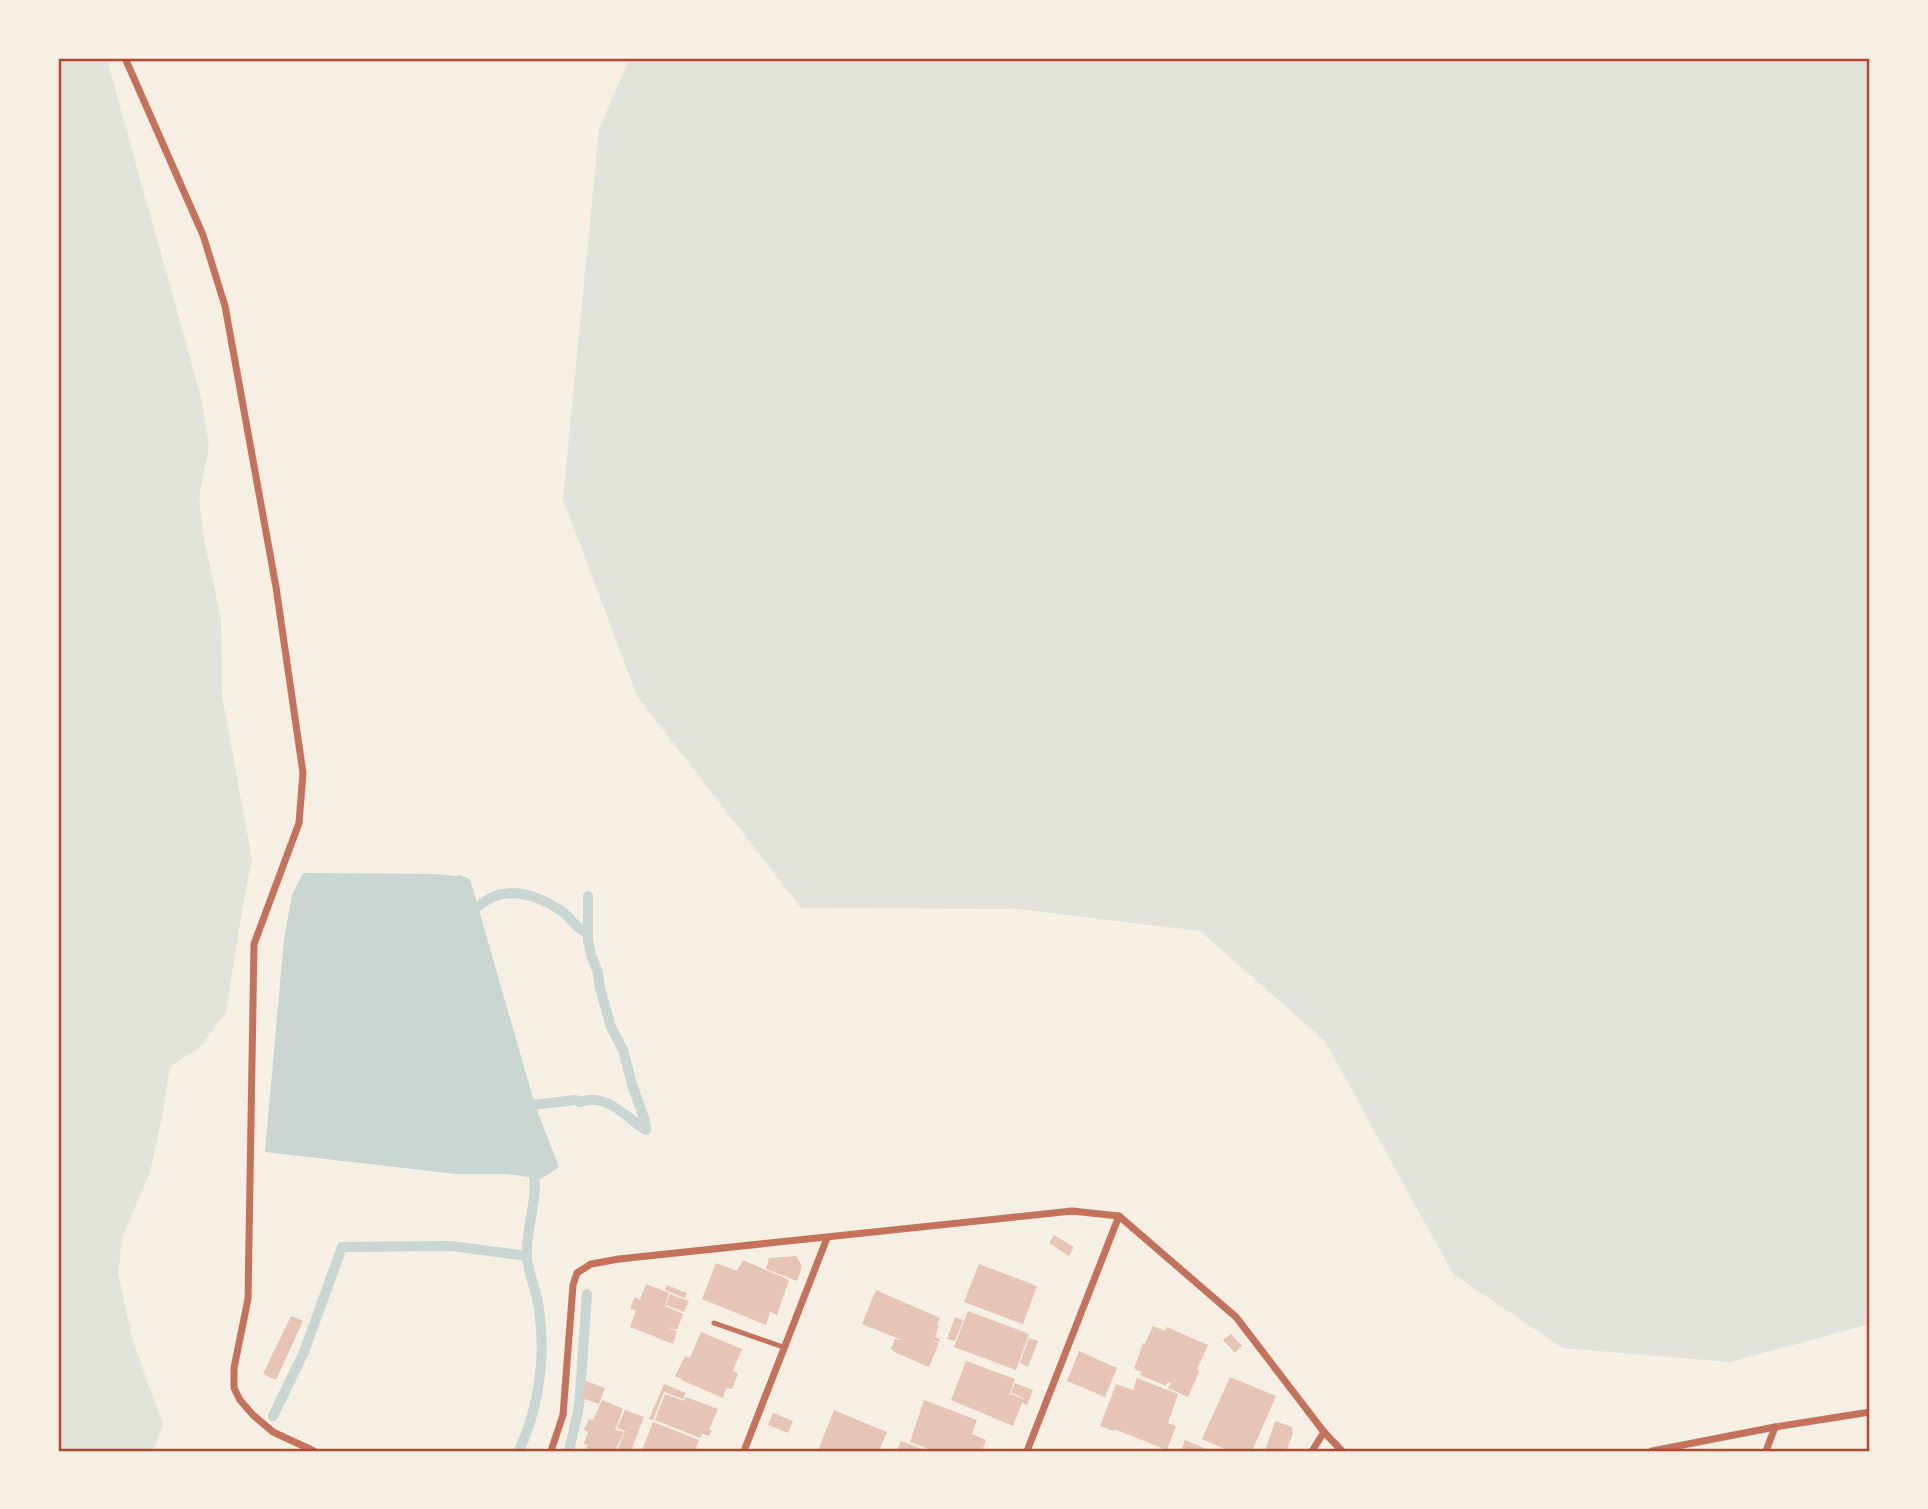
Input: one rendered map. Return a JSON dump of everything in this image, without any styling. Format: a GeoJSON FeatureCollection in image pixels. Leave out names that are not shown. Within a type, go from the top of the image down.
{"type":"FeatureCollection","features":[{"type":"Feature","properties":{"kind":"street"},"geometry":{"type":"LineString","coordinates":[[125,58],[203,235],[225,306],[276,587],[303,773],[299,823],[254,944],[247,1299],[234,1368],[234,1388],[240,1400],[272,1432],[314,1451]]}},
{"type":"Feature","properties":{"kind":"street"},"geometry":{"type":"LineString","coordinates":[[551,1451],[564,1415],[572,1285],[577,1273],[591,1265],[619,1259],[1072,1212],[1119,1216],[1236,1317],[1324,1432],[1342,1451]]}},
{"type":"Feature","properties":{"kind":"street"},"geometry":{"type":"LineString","coordinates":[[1027,1451],[1119,1216]]}},
{"type":"Feature","properties":{"kind":"street"},"geometry":{"type":"LineString","coordinates":[[744,1451],[827,1238]]}},
{"type":"Feature","properties":{"kind":"street"},"geometry":{"type":"LineString","coordinates":[[1653,1451],[1870,1412]]}},
{"type":"Feature","properties":{"kind":"street"},"geometry":{"type":"LineString","coordinates":[[1766,1451],[1775,1427]]}},
{"type":"Feature","properties":{"kind":"street"},"geometry":{"type":"LineString","coordinates":[[1312,1451],[1324,1432]]}},
{"type":"Feature","properties":{"kind":"lane"},"geometry":{"type":"LineString","coordinates":[[715,1323],[783,1347]]}},
{"type":"Feature","properties":{"kind":"shaded area"},"geometry":{"type":"Polygon","coordinates":[[[58,58],[107,60],[202,401],[209,447],[199,497],[203,534],[221,619],[222,695],[252,860],[226,1012],[201,1046],[170,1067],[150,1172],[123,1235],[118,1274],[133,1342],[163,1424],[153,1451],[58,1451],[58,58]]]}},
{"type":"Feature","properties":{"kind":"shaded area"},"geometry":{"type":"Polygon","coordinates":[[[630,58],[1870,58],[1870,1324],[1730,1362],[1563,1348],[1453,1274],[1325,1041],[1200,931],[1017,909],[801,908],[637,696],[563,499],[599,129],[630,58]]]}},
{"type":"Feature","properties":{"kind":"shaded area"},"geometry":{"type":"Polygon","coordinates":[[[303,873],[435,874],[460,875],[470,879],[535,1105],[559,1167],[541,1179],[508,1174],[456,1174],[265,1152],[284,939],[292,895],[303,873]]]}},
{"type":"Feature","properties":{"kind":"building"},"geometry":{"type":"Polygon","coordinates":[[[1054,1235],[1074,1247],[1069,1256],[1049,1243],[1054,1235]]]}},
{"type":"Feature","properties":{"kind":"building"},"geometry":{"type":"Polygon","coordinates":[[[796,1256],[802,1266],[797,1281],[766,1269],[769,1258],[796,1256]]]}},
{"type":"Feature","properties":{"kind":"building"},"geometry":{"type":"Polygon","coordinates":[[[743,1260],[789,1280],[777,1315],[770,1312],[766,1325],[702,1299],[716,1263],[737,1271],[743,1260]]]}},
{"type":"Feature","properties":{"kind":"building"},"geometry":{"type":"Polygon","coordinates":[[[979,1264],[1037,1286],[1023,1324],[964,1302],[979,1264]]]}},
{"type":"Feature","properties":{"kind":"building"},"geometry":{"type":"Polygon","coordinates":[[[646,1284],[669,1293],[665,1306],[683,1314],[677,1330],[666,1327],[677,1331],[673,1344],[630,1327],[636,1311],[630,1308],[635,1297],[640,1300],[646,1284]]]}},
{"type":"Feature","properties":{"kind":"building"},"geometry":{"type":"Polygon","coordinates":[[[667,1285],[687,1293],[685,1298],[665,1290],[667,1285]]]}},
{"type":"Feature","properties":{"kind":"building"},"geometry":{"type":"Polygon","coordinates":[[[876,1290],[940,1318],[935,1337],[940,1339],[939,1342],[930,1339],[939,1343],[929,1367],[891,1349],[895,1339],[902,1340],[862,1324],[876,1290]]]}},
{"type":"Feature","properties":{"kind":"building"},"geometry":{"type":"Polygon","coordinates":[[[670,1294],[689,1301],[684,1312],[666,1305],[670,1294]]]}},
{"type":"Feature","properties":{"kind":"building"},"geometry":{"type":"Polygon","coordinates":[[[968,1311],[1029,1334],[1016,1370],[954,1347],[968,1311]]]}},
{"type":"Feature","properties":{"kind":"building"},"geometry":{"type":"Polygon","coordinates":[[[291,1316],[303,1321],[276,1380],[263,1374],[291,1316]]]}},
{"type":"Feature","properties":{"kind":"building"},"geometry":{"type":"Polygon","coordinates":[[[955,1317],[963,1320],[955,1341],[947,1339],[955,1317]]]}},
{"type":"Feature","properties":{"kind":"building"},"geometry":{"type":"Polygon","coordinates":[[[1153,1326],[1165,1331],[1167,1327],[1208,1345],[1188,1397],[1168,1388],[1171,1383],[1168,1382],[1166,1386],[1140,1375],[1142,1372],[1134,1369],[1143,1343],[1145,1344],[1153,1326]]]}},
{"type":"Feature","properties":{"kind":"building"},"geometry":{"type":"Polygon","coordinates":[[[701,1332],[742,1349],[733,1371],[738,1374],[732,1389],[726,1388],[723,1398],[675,1376],[685,1356],[690,1358],[701,1332]]]}},
{"type":"Feature","properties":{"kind":"building"},"geometry":{"type":"Polygon","coordinates":[[[1231,1334],[1242,1346],[1235,1353],[1223,1340],[1231,1334]]]}},
{"type":"Feature","properties":{"kind":"building"},"geometry":{"type":"Polygon","coordinates":[[[1029,1338],[1038,1341],[1028,1367],[1020,1363],[1029,1338]]]}},
{"type":"Feature","properties":{"kind":"building"},"geometry":{"type":"Polygon","coordinates":[[[1079,1351],[1117,1368],[1105,1397],[1067,1381],[1079,1351]]]}},
{"type":"Feature","properties":{"kind":"building"},"geometry":{"type":"Polygon","coordinates":[[[966,1361],[1015,1379],[1009,1396],[1010,1394],[1024,1399],[1011,1393],[1015,1383],[1033,1390],[1027,1405],[1022,1403],[1013,1426],[951,1400],[966,1361]]]}},
{"type":"Feature","properties":{"kind":"building"},"geometry":{"type":"Polygon","coordinates":[[[1230,1377],[1276,1396],[1252,1451],[1229,1451],[1202,1439],[1230,1377]]]}},
{"type":"Feature","properties":{"kind":"building"},"geometry":{"type":"Polygon","coordinates":[[[1137,1378],[1178,1394],[1168,1423],[1176,1426],[1167,1450],[1100,1426],[1116,1384],[1133,1390],[1137,1378]]]}},
{"type":"Feature","properties":{"kind":"building"},"geometry":{"type":"Polygon","coordinates":[[[586,1381],[605,1388],[599,1404],[581,1398],[586,1381]]]}},
{"type":"Feature","properties":{"kind":"building"},"geometry":{"type":"Polygon","coordinates":[[[664,1384],[686,1393],[683,1399],[664,1392],[653,1420],[649,1419],[664,1384]]]}},
{"type":"Feature","properties":{"kind":"building"},"geometry":{"type":"Polygon","coordinates":[[[665,1394],[684,1401],[686,1397],[718,1409],[709,1436],[703,1433],[700,1438],[655,1420],[665,1394]]]}},
{"type":"Feature","properties":{"kind":"building"},"geometry":{"type":"Polygon","coordinates":[[[602,1400],[623,1409],[615,1430],[624,1432],[615,1451],[593,1451],[584,1444],[588,1432],[584,1430],[589,1419],[593,1420],[602,1400]]]}},
{"type":"Feature","properties":{"kind":"building"},"geometry":{"type":"Polygon","coordinates":[[[924,1400],[977,1420],[972,1434],[986,1440],[982,1451],[934,1451],[910,1442],[924,1400]]]}},
{"type":"Feature","properties":{"kind":"building"},"geometry":{"type":"Polygon","coordinates":[[[625,1410],[644,1417],[631,1451],[617,1451],[625,1431],[617,1428],[625,1410]]]}},
{"type":"Feature","properties":{"kind":"building"},"geometry":{"type":"Polygon","coordinates":[[[834,1410],[887,1432],[879,1451],[818,1451],[834,1410]]]}},
{"type":"Feature","properties":{"kind":"building"},"geometry":{"type":"Polygon","coordinates":[[[773,1413],[793,1421],[788,1433],[768,1425],[773,1413]]]}},
{"type":"Feature","properties":{"kind":"building"},"geometry":{"type":"Polygon","coordinates":[[[1275,1421],[1292,1427],[1293,1434],[1286,1451],[1265,1451],[1275,1421]]]}},
{"type":"Feature","properties":{"kind":"building"},"geometry":{"type":"Polygon","coordinates":[[[653,1422],[699,1440],[695,1451],[642,1450],[653,1422]]]}},
{"type":"Feature","properties":{"kind":"building"},"geometry":{"type":"Polygon","coordinates":[[[1185,1440],[1211,1451],[1181,1451],[1185,1440]]]}},
{"type":"Feature","properties":{"kind":"building"},"geometry":{"type":"Polygon","coordinates":[[[901,1441],[923,1449],[923,1451],[897,1451],[901,1441]]]}},
{"type":"Feature","properties":{"kind":"waterway"},"geometry":{"type":"LineString","coordinates":[[467,916],[489,899],[518,893],[555,907],[588,933]]}},
{"type":"Feature","properties":{"kind":"waterway"},"geometry":{"type":"LineString","coordinates":[[523,1106],[599,1100],[615,1107],[646,1130],[623,1050],[611,1027],[591,955],[588,940],[588,896]]}},
{"type":"Feature","properties":{"kind":"waterway"},"geometry":{"type":"LineString","coordinates":[[519,1451],[536,1399],[542,1346],[539,1309],[527,1257],[535,1188],[532,1166]]}},
{"type":"Feature","properties":{"kind":"waterway"},"geometry":{"type":"LineString","coordinates":[[273,1416],[304,1352],[342,1247],[451,1246],[527,1256]]}},
{"type":"Feature","properties":{"kind":"waterway"},"geometry":{"type":"LineString","coordinates":[[569,1451],[579,1407],[587,1294]]}}]}
